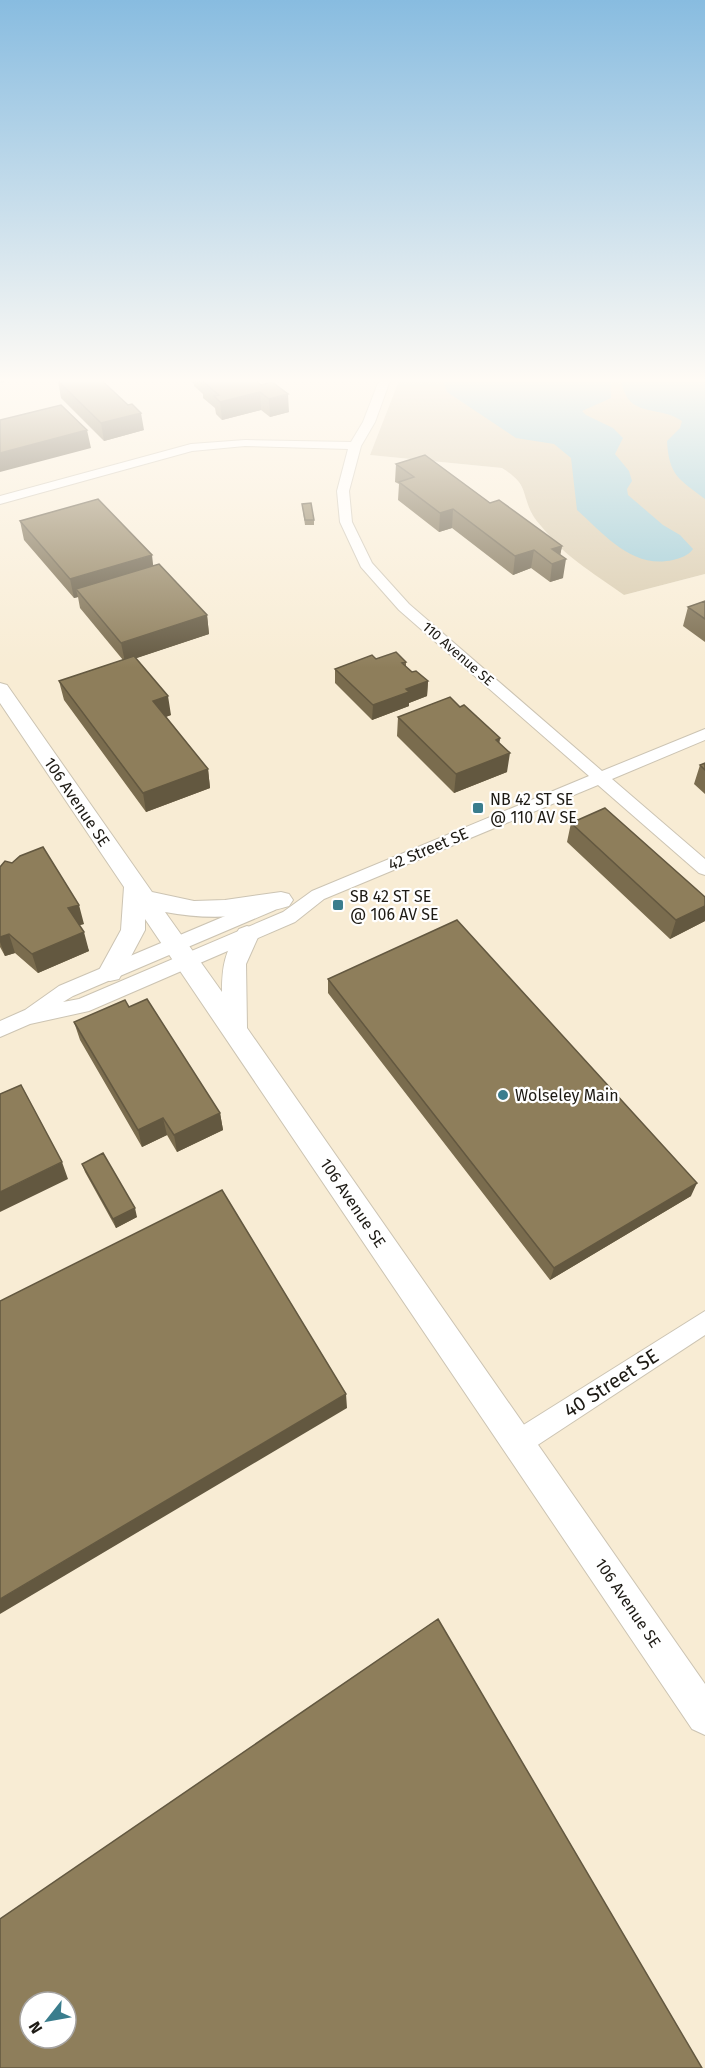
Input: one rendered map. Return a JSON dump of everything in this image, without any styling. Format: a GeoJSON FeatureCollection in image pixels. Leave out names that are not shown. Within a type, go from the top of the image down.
{"type":"FeatureCollection","features":[{"type":"Feature","properties":{"kind":"street"},"geometry":{"type":"LineString","coordinates":[[0,500],[94,475]]}},
{"type":"Feature","properties":{"kind":"street","name":"110 Avenue SE"},"geometry":{"type":"LineString","coordinates":[[347,475],[343,491],[346,522],[366,564],[404,607],[705,869]]}},
{"type":"Feature","properties":{"kind":"street","name":"106 Avenue SE"},"geometry":{"type":"LineString","coordinates":[[0,689],[705,1716]]}},
{"type":"Feature","properties":{"kind":"street","name":"42 Street SE"},"geometry":{"type":"LineString","coordinates":[[27,1017],[82,1006],[281,900],[318,895],[705,734]]}},
{"type":"Feature","properties":{"kind":"street"},"geometry":{"type":"LineString","coordinates":[[110,972],[133,930],[140,893],[194,909],[225,908],[281,900]]}},
{"type":"Feature","properties":{"kind":"street","name":"42 Street SE"},"geometry":{"type":"LineString","coordinates":[[0,1029],[27,1017],[66,991],[110,972],[247,935],[290,917],[318,895]]}},
{"type":"Feature","properties":{"kind":"street"},"geometry":{"type":"LineString","coordinates":[[234,1031],[234,964],[247,935]]}},
{"type":"Feature","properties":{"kind":"street","name":"40 Street SE"},"geometry":{"type":"LineString","coordinates":[[518,1443],[705,1323]]}},
{"type":"Feature","properties":{"kind":"shaded area"},"geometry":{"type":"Polygon","coordinates":[[[0,475],[512,475],[527,496],[531,513],[551,537],[577,561],[624,595],[705,574],[705,2068],[0,2068],[0,475]]]}},
{"type":"Feature","properties":{"kind":"shaded area"},"geometry":{"type":"Polygon","coordinates":[[[511,475],[705,475],[705,574],[624,595],[584,567],[556,543],[533,515],[516,478],[511,475]]]}},
{"type":"Feature","properties":{"kind":"water"},"geometry":{"type":"Polygon","coordinates":[[[573,475],[630,475],[632,481],[627,489],[628,495],[663,525],[680,535],[693,549],[673,560],[645,560],[620,548],[577,510],[573,475]]]}},
{"type":"Feature","properties":{"kind":"water"},"geometry":{"type":"Polygon","coordinates":[[[705,475],[705,499],[682,481],[677,476],[705,475]]]}},
{"type":"Feature","properties":{"kind":"building"},"geometry":{"type":"Polygon","coordinates":[[[411,475],[451,475],[490,503],[499,500],[562,546],[552,549],[566,559],[552,564],[534,550],[515,556],[453,509],[440,513],[399,482],[414,477],[411,475]]]}},
{"type":"Feature","properties":{"kind":"building"},"geometry":{"type":"Polygon","coordinates":[[[98,499],[152,555],[70,579],[20,521],[98,499]]]}},
{"type":"Feature","properties":{"kind":"building"},"geometry":{"type":"Polygon","coordinates":[[[311,503],[314,520],[305,520],[302,504],[311,503]]]}},
{"type":"Feature","properties":{"kind":"building"},"geometry":{"type":"Polygon","coordinates":[[[159,564],[207,615],[121,643],[76,589],[159,564]]]}},
{"type":"Feature","properties":{"kind":"building"},"geometry":{"type":"Polygon","coordinates":[[[705,601],[705,619],[688,607],[705,601]]]}},
{"type":"Feature","properties":{"kind":"building"},"geometry":{"type":"Polygon","coordinates":[[[396,652],[406,662],[402,663],[428,681],[406,689],[409,692],[373,705],[335,669],[372,655],[376,659],[396,652]]]}},
{"type":"Feature","properties":{"kind":"building"},"geometry":{"type":"Polygon","coordinates":[[[134,656],[168,696],[153,701],[208,769],[143,793],[59,681],[134,656]]]}},
{"type":"Feature","properties":{"kind":"building"},"geometry":{"type":"Polygon","coordinates":[[[450,697],[460,707],[464,705],[500,738],[496,740],[510,753],[456,774],[398,717],[450,697]]]}},
{"type":"Feature","properties":{"kind":"building"},"geometry":{"type":"Polygon","coordinates":[[[605,808],[705,897],[705,906],[676,920],[571,823],[605,808]]]}},
{"type":"Feature","properties":{"kind":"building"},"geometry":{"type":"Polygon","coordinates":[[[43,847],[79,905],[68,908],[84,932],[32,954],[9,934],[0,937],[0,867],[5,861],[12,863],[20,856],[43,847]]]}},
{"type":"Feature","properties":{"kind":"building","name":"Wolseley Main"},"geometry":{"type":"Polygon","coordinates":[[[457,920],[697,1183],[554,1268],[328,979],[457,920]]]}},
{"type":"Feature","properties":{"kind":"building"},"geometry":{"type":"Polygon","coordinates":[[[147,999],[220,1113],[174,1135],[163,1118],[138,1130],[74,1022],[125,1000],[129,1007],[147,999]]]}},
{"type":"Feature","properties":{"kind":"building"},"geometry":{"type":"Polygon","coordinates":[[[21,1085],[62,1162],[0,1192],[0,1094],[21,1085]]]}},
{"type":"Feature","properties":{"kind":"building"},"geometry":{"type":"Polygon","coordinates":[[[103,1153],[135,1208],[113,1219],[82,1164],[103,1153]]]}},
{"type":"Feature","properties":{"kind":"building"},"geometry":{"type":"Polygon","coordinates":[[[222,1190],[346,1394],[0,1599],[0,1301],[222,1190]]]}},
{"type":"Feature","properties":{"kind":"building"},"geometry":{"type":"Polygon","coordinates":[[[438,1619],[702,2068],[0,2068],[0,1919],[438,1619]]]}},
{"type":"Feature","properties":{"kind":"place","name":"NB 42 ST SE @ 110 AV SE"},"geometry":{"type":"Point","coordinates":[478,808]}},
{"type":"Feature","properties":{"kind":"place","name":"SB 42 ST SE @ 106 AV SE"},"geometry":{"type":"Point","coordinates":[338,905]}},
{"type":"Feature","properties":{"kind":"place","name":"Wolseley Main"},"geometry":{"type":"Point","coordinates":[503,1095]}}]}
